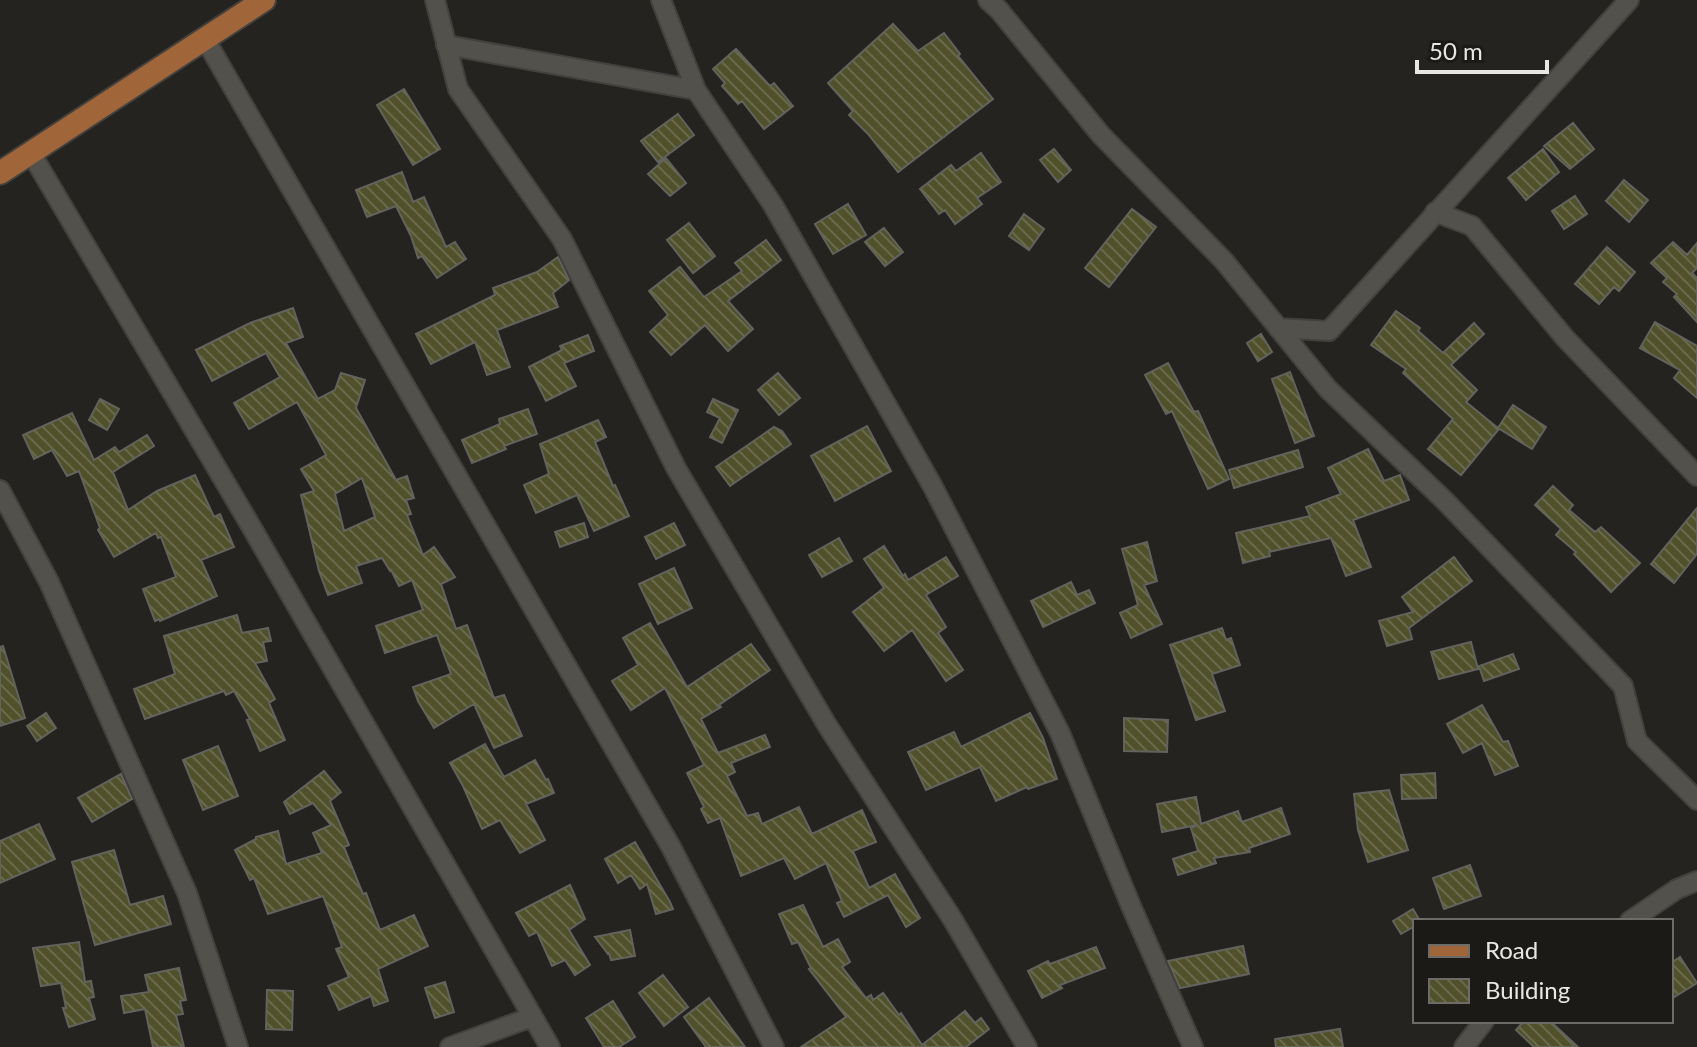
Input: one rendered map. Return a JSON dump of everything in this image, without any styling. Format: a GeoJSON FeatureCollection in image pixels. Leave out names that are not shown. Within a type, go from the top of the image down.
{"type":"FeatureCollection","features":[{"type":"Feature","properties":{"kind":"main road"},"geometry":{"type":"LineString","coordinates":[[0,173],[264,0]]}},
{"type":"Feature","properties":{"kind":"street"},"geometry":{"type":"LineString","coordinates":[[435,0],[458,89],[562,239],[676,468],[827,725],[953,920],[1027,1047]]}},
{"type":"Feature","properties":{"kind":"street"},"geometry":{"type":"LineString","coordinates":[[661,0],[696,90],[773,205],[932,485],[1060,733],[1193,1047]]}},
{"type":"Feature","properties":{"kind":"street"},"geometry":{"type":"LineString","coordinates":[[988,0],[1101,135],[1224,261],[1328,389],[1444,500],[1623,686],[1637,741],[1697,800]]}},
{"type":"Feature","properties":{"kind":"street"},"geometry":{"type":"LineString","coordinates":[[1278,328],[1329,331],[1629,0]]}},
{"type":"Feature","properties":{"kind":"street"},"geometry":{"type":"LineString","coordinates":[[205,39],[671,847],[774,1047]]}},
{"type":"Feature","properties":{"kind":"street"},"geometry":{"type":"LineString","coordinates":[[446,45],[696,90]]}},
{"type":"Feature","properties":{"kind":"street"},"geometry":{"type":"LineString","coordinates":[[31,153],[252,528],[550,1047]]}},
{"type":"Feature","properties":{"kind":"street"},"geometry":{"type":"LineString","coordinates":[[1435,212],[1472,226],[1565,338],[1697,476]]}},
{"type":"Feature","properties":{"kind":"street"},"geometry":{"type":"LineString","coordinates":[[0,490],[49,582],[187,893],[238,1047]]}},
{"type":"Feature","properties":{"kind":"street"},"geometry":{"type":"LineString","coordinates":[[1633,919],[1677,889],[1697,881]]}},
{"type":"Feature","properties":{"kind":"street"},"geometry":{"type":"LineString","coordinates":[[450,1047],[532,1017]]}},
{"type":"Feature","properties":{"kind":"street"},"geometry":{"type":"LineString","coordinates":[[1464,1047],[1482,1023]]}},
{"type":"Feature","properties":{"kind":"building"},"geometry":{"type":"Polygon","coordinates":[[[893,24],[918,51],[944,33],[960,54],[958,56],[993,99],[898,172],[849,115],[853,111],[828,83],[893,24]]]}},
{"type":"Feature","properties":{"kind":"building"},"geometry":{"type":"Polygon","coordinates":[[[736,49],[770,86],[774,83],[793,106],[764,129],[742,101],[738,104],[722,86],[725,83],[713,69],[736,49]]]}},
{"type":"Feature","properties":{"kind":"building"},"geometry":{"type":"Polygon","coordinates":[[[404,89],[440,149],[413,165],[377,105],[404,89]]]}},
{"type":"Feature","properties":{"kind":"building"},"geometry":{"type":"Polygon","coordinates":[[[678,114],[694,135],[658,162],[641,141],[678,114]]]}},
{"type":"Feature","properties":{"kind":"building"},"geometry":{"type":"Polygon","coordinates":[[[1573,123],[1594,149],[1570,169],[1544,146],[1573,123]]]}},
{"type":"Feature","properties":{"kind":"building"},"geometry":{"type":"Polygon","coordinates":[[[1054,149],[1071,170],[1058,182],[1040,160],[1054,149]]]}},
{"type":"Feature","properties":{"kind":"building"},"geometry":{"type":"Polygon","coordinates":[[[1543,149],[1559,172],[1526,200],[1508,178],[1543,149]]]}},
{"type":"Feature","properties":{"kind":"building"},"geometry":{"type":"Polygon","coordinates":[[[981,153],[1001,182],[977,198],[982,204],[955,224],[945,210],[939,214],[920,189],[951,165],[956,171],[981,153]]]}},
{"type":"Feature","properties":{"kind":"building"},"geometry":{"type":"Polygon","coordinates":[[[666,158],[686,183],[670,196],[648,174],[666,158]]]}},
{"type":"Feature","properties":{"kind":"building"},"geometry":{"type":"Polygon","coordinates":[[[402,172],[413,202],[424,197],[446,247],[455,242],[466,259],[437,278],[422,256],[418,258],[396,206],[367,217],[356,190],[402,172]]]}},
{"type":"Feature","properties":{"kind":"building"},"geometry":{"type":"Polygon","coordinates":[[[1624,180],[1648,200],[1629,222],[1606,201],[1624,180]]]}},
{"type":"Feature","properties":{"kind":"building"},"geometry":{"type":"Polygon","coordinates":[[[1575,196],[1587,214],[1564,229],[1552,211],[1575,196]]]}},
{"type":"Feature","properties":{"kind":"building"},"geometry":{"type":"Polygon","coordinates":[[[848,204],[866,235],[833,254],[815,224],[848,204]]]}},
{"type":"Feature","properties":{"kind":"building"},"geometry":{"type":"Polygon","coordinates":[[[1132,209],[1156,227],[1109,287],[1085,268],[1132,209]]]}},
{"type":"Feature","properties":{"kind":"building"},"geometry":{"type":"Polygon","coordinates":[[[1024,214],[1044,229],[1029,250],[1009,236],[1024,214]]]}},
{"type":"Feature","properties":{"kind":"building"},"geometry":{"type":"Polygon","coordinates":[[[689,223],[715,256],[693,273],[667,240],[689,223]]]}},
{"type":"Feature","properties":{"kind":"building"},"geometry":{"type":"Polygon","coordinates":[[[884,228],[903,252],[885,266],[865,242],[884,228]]]}},
{"type":"Feature","properties":{"kind":"building"},"geometry":{"type":"Polygon","coordinates":[[[766,240],[781,260],[728,301],[753,329],[728,351],[705,325],[671,355],[650,332],[668,315],[649,291],[680,267],[704,297],[742,271],[735,263],[766,240]]]}},
{"type":"Feature","properties":{"kind":"building"},"geometry":{"type":"Polygon","coordinates":[[[1673,242],[1687,255],[1697,243],[1697,268],[1692,273],[1697,278],[1697,322],[1674,297],[1677,294],[1663,282],[1667,278],[1651,263],[1673,242]]]}},
{"type":"Feature","properties":{"kind":"building"},"geometry":{"type":"Polygon","coordinates":[[[1607,247],[1635,272],[1619,291],[1614,287],[1599,304],[1575,284],[1607,247]]]}},
{"type":"Feature","properties":{"kind":"building"},"geometry":{"type":"Polygon","coordinates":[[[558,257],[569,280],[553,293],[558,307],[497,330],[510,367],[487,375],[475,342],[431,364],[416,334],[495,295],[493,288],[537,272],[558,257]]]}},
{"type":"Feature","properties":{"kind":"building"},"geometry":{"type":"Polygon","coordinates":[[[293,308],[303,337],[286,343],[318,399],[335,390],[341,373],[365,380],[356,408],[396,480],[407,476],[414,498],[406,500],[411,514],[407,515],[423,555],[434,547],[455,577],[441,584],[456,629],[467,625],[494,698],[504,695],[522,736],[494,748],[474,704],[434,728],[413,687],[451,674],[437,635],[385,653],[376,626],[423,610],[412,580],[399,586],[382,558],[356,566],[362,583],[328,595],[319,571],[301,495],[314,491],[301,469],[326,455],[297,402],[249,429],[234,403],[280,377],[266,353],[212,381],[196,350],[250,323],[293,308]],[[362,478],[335,494],[344,531],[375,517],[362,478]]]}},
{"type":"Feature","properties":{"kind":"building"},"geometry":{"type":"Polygon","coordinates":[[[1396,311],[1420,328],[1418,331],[1443,353],[1474,323],[1484,334],[1451,365],[1477,390],[1466,402],[1499,429],[1461,475],[1428,449],[1453,419],[1403,373],[1406,369],[1371,345],[1396,311]]]}},
{"type":"Feature","properties":{"kind":"building"},"geometry":{"type":"Polygon","coordinates":[[[1655,322],[1697,346],[1697,398],[1674,378],[1680,370],[1640,348],[1655,322]]]}},
{"type":"Feature","properties":{"kind":"building"},"geometry":{"type":"Polygon","coordinates":[[[1261,334],[1272,352],[1258,361],[1247,343],[1261,334]]]}},
{"type":"Feature","properties":{"kind":"building"},"geometry":{"type":"Polygon","coordinates":[[[588,335],[594,351],[564,363],[576,386],[546,401],[529,367],[562,350],[560,346],[588,335]]]}},
{"type":"Feature","properties":{"kind":"building"},"geometry":{"type":"Polygon","coordinates":[[[1168,363],[1194,412],[1198,411],[1229,479],[1208,489],[1172,411],[1166,414],[1145,375],[1168,363]]]}},
{"type":"Feature","properties":{"kind":"building"},"geometry":{"type":"Polygon","coordinates":[[[1290,372],[1314,436],[1295,443],[1272,379],[1290,372]]]}},
{"type":"Feature","properties":{"kind":"building"},"geometry":{"type":"Polygon","coordinates":[[[778,373],[800,398],[779,415],[758,390],[778,373]]]}},
{"type":"Feature","properties":{"kind":"building"},"geometry":{"type":"Polygon","coordinates":[[[100,399],[119,409],[107,430],[89,420],[100,399]]]}},
{"type":"Feature","properties":{"kind":"building"},"geometry":{"type":"Polygon","coordinates":[[[713,399],[738,410],[722,443],[710,437],[720,418],[707,412],[713,399]]]}},
{"type":"Feature","properties":{"kind":"building"},"geometry":{"type":"Polygon","coordinates":[[[1513,405],[1546,427],[1532,449],[1498,428],[1513,405]]]}},
{"type":"Feature","properties":{"kind":"building"},"geometry":{"type":"Polygon","coordinates":[[[528,409],[537,434],[504,446],[506,449],[472,463],[462,440],[500,424],[499,419],[528,409]]]}},
{"type":"Feature","properties":{"kind":"building"},"geometry":{"type":"Polygon","coordinates":[[[72,413],[94,460],[115,447],[119,452],[147,435],[154,446],[113,472],[128,510],[157,491],[195,475],[214,517],[220,514],[234,547],[201,560],[217,596],[155,621],[143,589],[176,577],[161,537],[158,538],[156,533],[114,557],[98,530],[100,528],[79,471],[67,476],[52,450],[34,459],[23,435],[72,413]]]}},
{"type":"Feature","properties":{"kind":"building"},"geometry":{"type":"Polygon","coordinates":[[[598,420],[606,437],[595,442],[629,516],[594,531],[577,495],[536,513],[524,485],[549,474],[540,444],[598,420]]]}},
{"type":"Feature","properties":{"kind":"building"},"geometry":{"type":"Polygon","coordinates":[[[867,426],[891,471],[835,501],[811,456],[867,426]]]}},
{"type":"Feature","properties":{"kind":"building"},"geometry":{"type":"Polygon","coordinates":[[[774,427],[782,431],[791,444],[730,486],[716,467],[774,427]]]}},
{"type":"Feature","properties":{"kind":"building"},"geometry":{"type":"Polygon","coordinates":[[[1368,449],[1384,481],[1400,475],[1409,500],[1353,520],[1371,567],[1346,576],[1331,538],[1269,552],[1270,556],[1243,563],[1236,533],[1310,516],[1306,507],[1341,494],[1328,468],[1368,449]]]}},
{"type":"Feature","properties":{"kind":"building"},"geometry":{"type":"Polygon","coordinates":[[[1298,450],[1303,467],[1234,488],[1229,470],[1298,450]]]}},
{"type":"Feature","properties":{"kind":"building"},"geometry":{"type":"Polygon","coordinates":[[[1553,486],[1573,505],[1569,510],[1595,532],[1601,527],[1640,563],[1611,592],[1574,554],[1576,552],[1556,535],[1561,529],[1535,505],[1553,486]]]}},
{"type":"Feature","properties":{"kind":"building"},"geometry":{"type":"Polygon","coordinates":[[[1697,508],[1697,554],[1674,583],[1651,564],[1697,508]]]}},
{"type":"Feature","properties":{"kind":"building"},"geometry":{"type":"Polygon","coordinates":[[[584,523],[588,537],[560,547],[555,532],[584,523]]]}},
{"type":"Feature","properties":{"kind":"building"},"geometry":{"type":"Polygon","coordinates":[[[674,523],[685,545],[656,559],[645,537],[674,523]]]}},
{"type":"Feature","properties":{"kind":"building"},"geometry":{"type":"Polygon","coordinates":[[[839,538],[852,561],[822,577],[809,555],[839,538]]]}},
{"type":"Feature","properties":{"kind":"building"},"geometry":{"type":"Polygon","coordinates":[[[1147,542],[1157,581],[1144,585],[1162,624],[1131,638],[1120,613],[1138,605],[1122,549],[1147,542]]]}},
{"type":"Feature","properties":{"kind":"building"},"geometry":{"type":"Polygon","coordinates":[[[884,546],[908,580],[946,557],[958,576],[926,595],[946,627],[938,633],[963,670],[946,681],[912,630],[884,651],[853,612],[884,588],[864,559],[884,546]]]}},
{"type":"Feature","properties":{"kind":"building"},"geometry":{"type":"Polygon","coordinates":[[[1454,557],[1472,581],[1409,628],[1412,639],[1387,646],[1379,621],[1413,612],[1402,597],[1454,557]]]}},
{"type":"Feature","properties":{"kind":"building"},"geometry":{"type":"Polygon","coordinates":[[[674,568],[692,608],[658,624],[639,584],[674,568]]]}},
{"type":"Feature","properties":{"kind":"building"},"geometry":{"type":"Polygon","coordinates":[[[1071,582],[1077,595],[1089,590],[1095,603],[1043,627],[1031,601],[1071,582]]]}},
{"type":"Feature","properties":{"kind":"building"},"geometry":{"type":"Polygon","coordinates":[[[237,615],[242,633],[268,628],[271,641],[263,642],[267,661],[255,663],[275,699],[269,703],[285,740],[260,751],[247,720],[250,719],[234,691],[226,695],[224,691],[145,719],[134,689],[175,674],[164,636],[237,615]]]}},
{"type":"Feature","properties":{"kind":"building"},"geometry":{"type":"Polygon","coordinates":[[[650,623],[687,687],[751,644],[770,670],[701,719],[718,753],[765,735],[770,747],[731,763],[735,772],[727,776],[747,816],[758,813],[762,824],[799,807],[812,834],[862,810],[876,842],[853,851],[869,888],[895,874],[920,918],[906,927],[888,895],[844,917],[837,903],[842,901],[826,863],[795,879],[784,858],[741,876],[720,818],[708,823],[701,809],[704,807],[687,773],[704,765],[665,688],[631,710],[612,681],[638,665],[623,638],[650,623]]]}},
{"type":"Feature","properties":{"kind":"building"},"geometry":{"type":"Polygon","coordinates":[[[1222,628],[1226,640],[1231,638],[1240,665],[1212,674],[1225,711],[1196,720],[1170,645],[1222,628]]]}},
{"type":"Feature","properties":{"kind":"building"},"geometry":{"type":"Polygon","coordinates":[[[1471,642],[1478,669],[1439,679],[1431,652],[1471,642]]]}},
{"type":"Feature","properties":{"kind":"building"},"geometry":{"type":"Polygon","coordinates":[[[3,646],[25,718],[0,726],[0,647],[3,646]]]}},
{"type":"Feature","properties":{"kind":"building"},"geometry":{"type":"Polygon","coordinates":[[[1513,654],[1519,669],[1484,681],[1479,666],[1513,654]]]}},
{"type":"Feature","properties":{"kind":"building"},"geometry":{"type":"Polygon","coordinates":[[[1482,705],[1503,742],[1508,741],[1518,766],[1495,775],[1482,743],[1463,753],[1447,724],[1482,705]]]}},
{"type":"Feature","properties":{"kind":"building"},"geometry":{"type":"Polygon","coordinates":[[[46,713],[56,728],[37,741],[27,726],[46,713]]]}},
{"type":"Feature","properties":{"kind":"building"},"geometry":{"type":"Polygon","coordinates":[[[1030,713],[1043,738],[1057,779],[1027,787],[996,801],[980,767],[926,790],[908,752],[954,732],[961,747],[1030,713]]]}},
{"type":"Feature","properties":{"kind":"building"},"geometry":{"type":"Polygon","coordinates":[[[1124,718],[1168,720],[1167,752],[1124,751],[1124,718]]]}},
{"type":"Feature","properties":{"kind":"building"},"geometry":{"type":"Polygon","coordinates":[[[485,744],[504,777],[535,760],[554,793],[526,804],[545,840],[520,853],[500,820],[482,829],[450,763],[485,744]]]}},
{"type":"Feature","properties":{"kind":"building"},"geometry":{"type":"Polygon","coordinates":[[[218,746],[238,796],[203,810],[183,760],[218,746]]]}},
{"type":"Feature","properties":{"kind":"building"},"geometry":{"type":"Polygon","coordinates":[[[324,771],[341,792],[330,801],[349,845],[344,847],[380,930],[414,915],[428,946],[378,969],[388,1001],[374,1006],[371,996],[339,1010],[328,986],[349,977],[336,949],[342,947],[323,896],[268,914],[254,878],[250,880],[235,850],[256,837],[278,831],[286,864],[322,853],[313,833],[331,825],[313,803],[290,814],[284,802],[324,771]]]}},
{"type":"Feature","properties":{"kind":"building"},"geometry":{"type":"Polygon","coordinates":[[[1435,773],[1436,798],[1402,799],[1401,775],[1435,773]]]}},
{"type":"Feature","properties":{"kind":"building"},"geometry":{"type":"Polygon","coordinates":[[[121,774],[132,799],[92,822],[78,798],[121,774]]]}},
{"type":"Feature","properties":{"kind":"building"},"geometry":{"type":"Polygon","coordinates":[[[1389,790],[1408,850],[1368,862],[1358,830],[1354,794],[1389,790]]]}},
{"type":"Feature","properties":{"kind":"building"},"geometry":{"type":"Polygon","coordinates":[[[1196,797],[1201,824],[1238,811],[1242,822],[1281,808],[1290,834],[1249,848],[1250,852],[1214,858],[1216,863],[1178,875],[1173,859],[1198,851],[1191,828],[1197,825],[1162,832],[1157,804],[1196,797]]]}},
{"type":"Feature","properties":{"kind":"building"},"geometry":{"type":"Polygon","coordinates":[[[39,824],[55,859],[0,883],[0,841],[39,824]]]}},
{"type":"Feature","properties":{"kind":"building"},"geometry":{"type":"Polygon","coordinates":[[[635,842],[673,909],[656,914],[647,884],[640,889],[631,875],[618,883],[605,859],[635,842]]]}},
{"type":"Feature","properties":{"kind":"building"},"geometry":{"type":"Polygon","coordinates":[[[114,850],[130,905],[163,896],[171,924],[95,945],[72,862],[114,850]]]}},
{"type":"Feature","properties":{"kind":"building"},"geometry":{"type":"Polygon","coordinates":[[[1470,865],[1481,896],[1444,909],[1433,878],[1470,865]]]}},
{"type":"Feature","properties":{"kind":"building"},"geometry":{"type":"Polygon","coordinates":[[[570,885],[585,919],[569,930],[590,965],[575,975],[565,960],[552,966],[537,932],[529,936],[516,913],[570,885]]]}},
{"type":"Feature","properties":{"kind":"building"},"geometry":{"type":"Polygon","coordinates":[[[803,905],[823,947],[838,939],[850,962],[842,967],[866,998],[871,995],[873,1000],[883,993],[899,1015],[901,1013],[922,1045],[965,1011],[975,1023],[981,1018],[989,1029],[966,1047],[801,1047],[846,1017],[809,969],[798,942],[792,944],[779,914],[803,905]]]}},
{"type":"Feature","properties":{"kind":"building"},"geometry":{"type":"Polygon","coordinates":[[[1413,909],[1419,919],[1413,919],[1413,927],[1401,934],[1393,921],[1413,909]]]}},
{"type":"Feature","properties":{"kind":"building"},"geometry":{"type":"Polygon","coordinates":[[[630,930],[635,956],[611,960],[595,937],[630,930]]]}},
{"type":"Feature","properties":{"kind":"building"},"geometry":{"type":"Polygon","coordinates":[[[79,942],[85,982],[91,981],[94,997],[89,998],[95,1019],[69,1027],[63,1008],[66,1008],[61,983],[41,986],[33,948],[79,942]]]}},
{"type":"Feature","properties":{"kind":"building"},"geometry":{"type":"Polygon","coordinates":[[[1243,946],[1249,974],[1180,988],[1168,961],[1243,946]]]}},
{"type":"Feature","properties":{"kind":"building"},"geometry":{"type":"Polygon","coordinates":[[[1096,947],[1105,968],[1060,985],[1062,988],[1042,998],[1028,971],[1048,961],[1050,964],[1096,947]]]}},
{"type":"Feature","properties":{"kind":"building"},"geometry":{"type":"Polygon","coordinates":[[[1680,957],[1697,983],[1673,998],[1673,962],[1680,957]]]}},
{"type":"Feature","properties":{"kind":"building"},"geometry":{"type":"Polygon","coordinates":[[[179,968],[186,1000],[180,1001],[183,1014],[176,1015],[184,1047],[153,1047],[145,1009],[124,1013],[121,996],[149,992],[145,975],[179,968]]]}},
{"type":"Feature","properties":{"kind":"building"},"geometry":{"type":"Polygon","coordinates":[[[663,975],[688,1007],[664,1026],[639,993],[663,975]]]}},
{"type":"Feature","properties":{"kind":"building"},"geometry":{"type":"Polygon","coordinates":[[[445,982],[454,1012],[435,1018],[425,988],[445,982]]]}},
{"type":"Feature","properties":{"kind":"building"},"geometry":{"type":"Polygon","coordinates":[[[267,990],[293,991],[292,1030],[266,1029],[267,990]]]}},
{"type":"Feature","properties":{"kind":"building"},"geometry":{"type":"Polygon","coordinates":[[[709,998],[745,1047],[706,1047],[684,1017],[709,998]]]}},
{"type":"Feature","properties":{"kind":"building"},"geometry":{"type":"Polygon","coordinates":[[[613,1001],[635,1037],[619,1047],[604,1047],[586,1018],[613,1001]]]}},
{"type":"Feature","properties":{"kind":"building"},"geometry":{"type":"Polygon","coordinates":[[[1522,1023],[1552,1023],[1578,1047],[1534,1047],[1516,1030],[1522,1023]]]}},
{"type":"Feature","properties":{"kind":"building"},"geometry":{"type":"Polygon","coordinates":[[[1340,1029],[1343,1047],[1276,1047],[1275,1039],[1340,1029]]]}}]}
